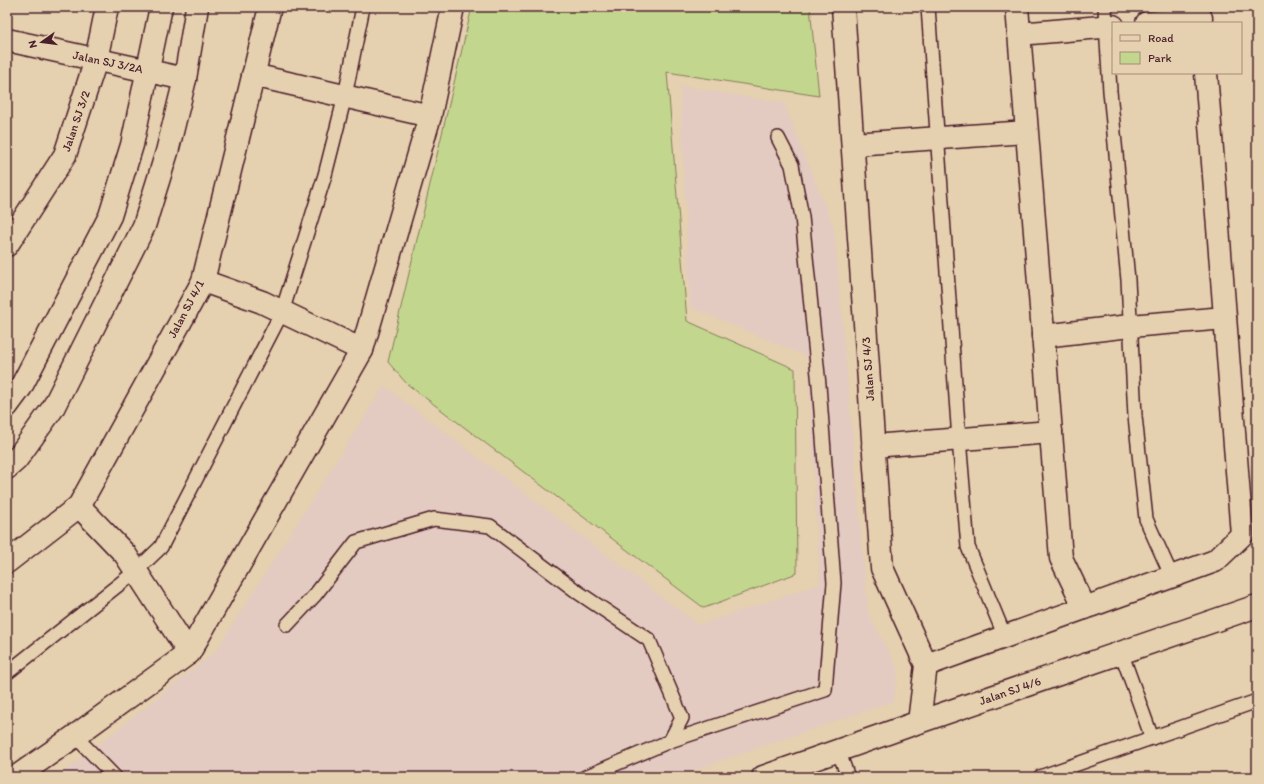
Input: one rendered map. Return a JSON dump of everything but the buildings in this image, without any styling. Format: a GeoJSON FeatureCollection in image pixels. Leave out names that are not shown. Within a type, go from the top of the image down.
{"type":"FeatureCollection","features":[{"type":"Feature","properties":{"kind":"street","name":"Jalan SJ 3/2"},"geometry":{"type":"LineString","coordinates":[[7,245],[65,155],[96,60],[107,7]]}},
{"type":"Feature","properties":{"kind":"street"},"geometry":{"type":"LineString","coordinates":[[7,406],[21,386],[110,216],[132,145],[161,7]]}},
{"type":"Feature","properties":{"kind":"street"},"geometry":{"type":"LineString","coordinates":[[7,468],[16,460],[53,408],[144,226],[167,152],[185,79],[197,7]]}},
{"type":"Feature","properties":{"kind":"street","name":"Jalan SJ 4/1"},"geometry":{"type":"LineString","coordinates":[[7,562],[78,506],[203,281],[270,7]]}},
{"type":"Feature","properties":{"kind":"street"},"geometry":{"type":"LineString","coordinates":[[16,777],[75,736],[188,653],[362,350],[430,116],[453,7]]}},
{"type":"Feature","properties":{"kind":"street","name":"Jalan SJ 4/3"},"geometry":{"type":"LineString","coordinates":[[843,7],[882,568],[926,665]]}},
{"type":"Feature","properties":{"kind":"street"},"geometry":{"type":"LineString","coordinates":[[1017,7],[1061,558],[1085,608]]}},
{"type":"Feature","properties":{"kind":"street"},"geometry":{"type":"LineString","coordinates":[[1155,22],[1201,16]]}},
{"type":"Feature","properties":{"kind":"street"},"geometry":{"type":"LineString","coordinates":[[1019,34],[1108,20]]}},
{"type":"Feature","properties":{"kind":"street","name":"Jalan SJ 3/2A"},"geometry":{"type":"LineString","coordinates":[[7,40],[185,79]]}},
{"type":"Feature","properties":{"kind":"street"},"geometry":{"type":"LineString","coordinates":[[919,722],[926,665],[1215,561],[1242,535],[1206,74]]}},
{"type":"Feature","properties":{"kind":"street"},"geometry":{"type":"LineString","coordinates":[[254,75],[430,116]]}},
{"type":"Feature","properties":{"kind":"street"},"geometry":{"type":"LineString","coordinates":[[853,144],[1026,132]]}},
{"type":"Feature","properties":{"kind":"street"},"geometry":{"type":"LineString","coordinates":[[203,281],[262,302],[362,350]]}},
{"type":"Feature","properties":{"kind":"street"},"geometry":{"type":"LineString","coordinates":[[1043,336],[1130,326],[1225,318]]}},
{"type":"Feature","properties":{"kind":"street"},"geometry":{"type":"LineString","coordinates":[[874,446],[1051,432]]}},
{"type":"Feature","properties":{"kind":"street"},"geometry":{"type":"LineString","coordinates":[[78,506],[125,554],[188,653]]}},
{"type":"Feature","properties":{"kind":"street","name":"Jalan SJ 4/6"},"geometry":{"type":"LineString","coordinates":[[763,777],[1120,652],[1257,606]]}},
{"type":"Feature","properties":{"kind":"lane"},"geometry":{"type":"LineString","coordinates":[[7,673],[136,571],[160,547],[282,312],[324,175],[345,96],[363,7]]}},
{"type":"Feature","properties":{"kind":"lane"},"geometry":{"type":"LineString","coordinates":[[928,7],[968,547],[1005,636]]}},
{"type":"Feature","properties":{"kind":"lane"},"geometry":{"type":"LineString","coordinates":[[1108,20],[1110,91],[1128,280],[1135,416],[1146,519],[1172,577]]}},
{"type":"Feature","properties":{"kind":"lane"},"geometry":{"type":"LineString","coordinates":[[585,777],[670,741],[825,690],[834,583],[819,385],[802,216],[792,165],[778,138]]}},
{"type":"Feature","properties":{"kind":"lane"},"geometry":{"type":"LineString","coordinates":[[287,625],[315,595],[356,542],[434,519],[490,526],[578,594],[649,640],[682,718],[670,741]]}},
{"type":"Feature","properties":{"kind":"lane"},"geometry":{"type":"LineString","coordinates":[[1120,652],[1152,738]]}},
{"type":"Feature","properties":{"kind":"lane"},"geometry":{"type":"LineString","coordinates":[[1040,777],[1257,701]]}},
{"type":"Feature","properties":{"kind":"lane"},"geometry":{"type":"LineString","coordinates":[[75,736],[115,777]]}},
{"type":"Feature","properties":{"kind":"lane"},"geometry":{"type":"LineString","coordinates":[[838,750],[848,777]]}},
{"type":"Feature","properties":{"kind":"shaded area"},"geometry":{"type":"Polygon","coordinates":[[[680,86],[784,103],[834,228],[868,612],[898,670],[894,701],[674,777],[57,777],[216,651],[384,386],[699,625],[820,584],[808,357],[690,307],[680,86]]]}},
{"type":"Feature","properties":{"kind":"green space"},"geometry":{"type":"Polygon","coordinates":[[[472,7],[810,7],[819,96],[667,72],[687,321],[795,369],[797,573],[704,608],[407,384],[388,362],[472,7]]]}}]}
